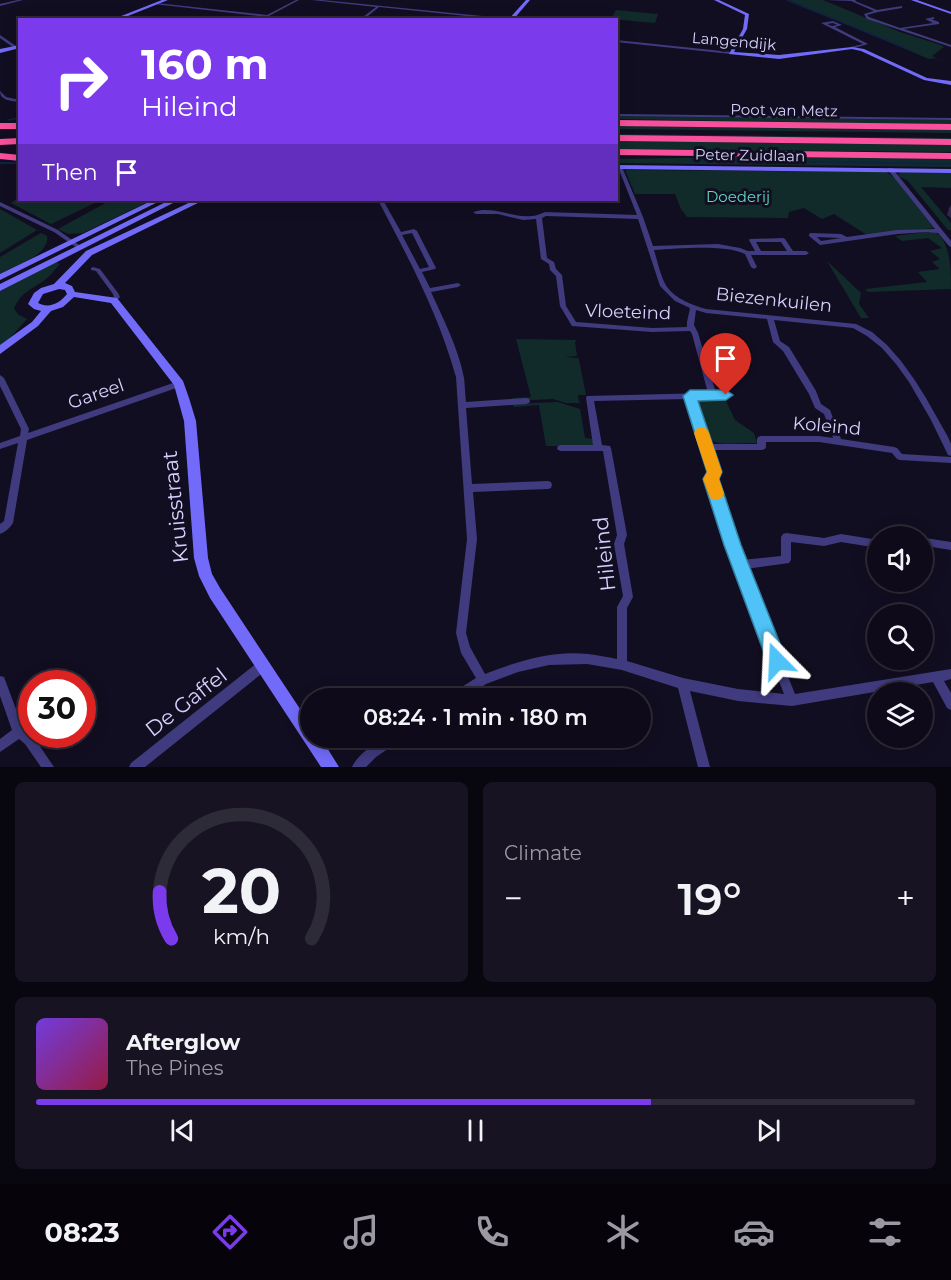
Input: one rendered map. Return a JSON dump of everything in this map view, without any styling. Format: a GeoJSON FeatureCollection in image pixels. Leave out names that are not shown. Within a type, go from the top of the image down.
{"type":"FeatureCollection","features":[{"type":"Feature","properties":{"kind":"highway","name":"Poot van Metz"},"geometry":{"type":"LineString","coordinates":[[618,121],[951,127]]}},
{"type":"Feature","properties":{"kind":"highway"},"geometry":{"type":"LineString","coordinates":[[1,129],[18,125]]}},
{"type":"Feature","properties":{"kind":"highway"},"geometry":{"type":"LineString","coordinates":[[1,129],[18,134]]}},
{"type":"Feature","properties":{"kind":"highway","name":"Poot van Metz"},"geometry":{"type":"LineString","coordinates":[[618,132],[951,136]]}},
{"type":"Feature","properties":{"kind":"highway","name":"Poot van Metz"},"geometry":{"type":"LineString","coordinates":[[618,138],[951,142]]}},
{"type":"Feature","properties":{"kind":"highway"},"geometry":{"type":"LineString","coordinates":[[0,142],[18,141]]}},
{"type":"Feature","properties":{"kind":"highway"},"geometry":{"type":"LineString","coordinates":[[618,152],[951,156]]}},
{"type":"Feature","properties":{"kind":"highway"},"geometry":{"type":"LineString","coordinates":[[618,166],[730,154]]}},
{"type":"Feature","properties":{"kind":"highway"},"geometry":{"type":"LineString","coordinates":[[0,156],[18,156]]}},
{"type":"Feature","properties":{"kind":"street"},"geometry":{"type":"LineString","coordinates":[[0,5],[22,0]]}},
{"type":"Feature","properties":{"kind":"street"},"geometry":{"type":"LineString","coordinates":[[118,18],[166,0]]}},
{"type":"Feature","properties":{"kind":"street"},"geometry":{"type":"LineString","coordinates":[[156,4],[267,16],[298,0]]}},
{"type":"Feature","properties":{"kind":"street"},"geometry":{"type":"LineString","coordinates":[[314,0],[487,18]]}},
{"type":"Feature","properties":{"kind":"street"},"geometry":{"type":"LineString","coordinates":[[511,18],[528,0]]}},
{"type":"Feature","properties":{"kind":"street"},"geometry":{"type":"LineString","coordinates":[[520,18],[534,0]]}},
{"type":"Feature","properties":{"kind":"street"},"geometry":{"type":"LineString","coordinates":[[716,0],[747,14],[749,18],[746,29],[731,53]]}},
{"type":"Feature","properties":{"kind":"street"},"geometry":{"type":"LineString","coordinates":[[827,0],[858,0]]}},
{"type":"Feature","properties":{"kind":"street"},"geometry":{"type":"LineString","coordinates":[[851,0],[878,10]]}},
{"type":"Feature","properties":{"kind":"street"},"geometry":{"type":"LineString","coordinates":[[913,0],[950,12]]}},
{"type":"Feature","properties":{"kind":"street"},"geometry":{"type":"LineString","coordinates":[[363,18],[378,7]]}},
{"type":"Feature","properties":{"kind":"street"},"geometry":{"type":"LineString","coordinates":[[902,7],[878,10],[865,16],[951,46]]}},
{"type":"Feature","properties":{"kind":"street"},"geometry":{"type":"LineString","coordinates":[[897,29],[938,23],[927,19],[933,18]]}},
{"type":"Feature","properties":{"kind":"street"},"geometry":{"type":"LineString","coordinates":[[832,27],[866,44],[852,48]]}},
{"type":"Feature","properties":{"kind":"street"},"geometry":{"type":"LineString","coordinates":[[0,36],[17,47]]}},
{"type":"Feature","properties":{"kind":"street","name":"Langendijk"},"geometry":{"type":"LineString","coordinates":[[618,41],[779,57],[852,48],[862,50],[926,79],[951,83]]}},
{"type":"Feature","properties":{"kind":"street"},"geometry":{"type":"LineString","coordinates":[[0,51],[17,47]]}},
{"type":"Feature","properties":{"kind":"street"},"geometry":{"type":"LineString","coordinates":[[0,92],[7,98],[18,100]]}},
{"type":"Feature","properties":{"kind":"street"},"geometry":{"type":"LineString","coordinates":[[618,115],[951,119]]}},
{"type":"Feature","properties":{"kind":"street","name":"Peter Zuidlaan"},"geometry":{"type":"LineString","coordinates":[[618,166],[951,171]]}},
{"type":"Feature","properties":{"kind":"street","name":"Biezenkuilen"},"geometry":{"type":"LineString","coordinates":[[618,166],[640,217],[663,286],[670,295],[693,308],[854,326],[876,338],[917,391],[951,453]]}},
{"type":"Feature","properties":{"kind":"street"},"geometry":{"type":"LineString","coordinates":[[891,170],[951,245]]}},
{"type":"Feature","properties":{"kind":"street"},"geometry":{"type":"LineString","coordinates":[[0,277],[156,201]]}},
{"type":"Feature","properties":{"kind":"street"},"geometry":{"type":"LineString","coordinates":[[0,288],[173,201]]}},
{"type":"Feature","properties":{"kind":"street"},"geometry":{"type":"LineString","coordinates":[[60,286],[79,263],[96,249],[198,201]]}},
{"type":"Feature","properties":{"kind":"street"},"geometry":{"type":"LineString","coordinates":[[382,201],[427,291],[456,361],[463,405],[472,539],[461,633],[465,649],[483,680]]}},
{"type":"Feature","properties":{"kind":"street"},"geometry":{"type":"LineString","coordinates":[[0,204],[79,247]]}},
{"type":"Feature","properties":{"kind":"street"},"geometry":{"type":"LineString","coordinates":[[476,212],[499,213],[513,218],[539,218],[545,214],[640,217]]}},
{"type":"Feature","properties":{"kind":"street","name":"Vloeteind"},"geometry":{"type":"LineString","coordinates":[[539,218],[544,259],[552,264],[553,270],[559,275],[563,306],[574,324],[652,330],[691,329]]}},
{"type":"Feature","properties":{"kind":"street"},"geometry":{"type":"LineString","coordinates":[[847,240],[841,236],[811,235],[820,243],[847,240],[927,230],[940,231]]}},
{"type":"Feature","properties":{"kind":"street"},"geometry":{"type":"LineString","coordinates":[[399,234],[414,231],[433,268],[417,272]]}},
{"type":"Feature","properties":{"kind":"street"},"geometry":{"type":"LineString","coordinates":[[759,253],[752,240],[783,240],[790,253]]}},
{"type":"Feature","properties":{"kind":"street"},"geometry":{"type":"LineString","coordinates":[[651,248],[717,246],[725,249],[741,249],[747,253],[754,267]]}},
{"type":"Feature","properties":{"kind":"street"},"geometry":{"type":"LineString","coordinates":[[747,253],[806,253]]}},
{"type":"Feature","properties":{"kind":"street","name":"Kruisstraat"},"geometry":{"type":"LineString","coordinates":[[93,269],[98,270],[116,294],[117,297],[109,300],[179,384],[190,421],[201,558],[206,576],[261,667],[300,722]]}},
{"type":"Feature","properties":{"kind":"street"},"geometry":{"type":"LineString","coordinates":[[427,291],[458,285]]}},
{"type":"Feature","properties":{"kind":"street"},"geometry":{"type":"LineString","coordinates":[[43,308],[33,304],[35,297],[44,290],[60,286],[69,288],[69,297]]}},
{"type":"Feature","properties":{"kind":"street"},"geometry":{"type":"LineString","coordinates":[[0,350],[35,324],[43,308],[69,297],[109,300]]}},
{"type":"Feature","properties":{"kind":"street"},"geometry":{"type":"LineString","coordinates":[[693,308],[691,329],[696,333],[713,396]]}},
{"type":"Feature","properties":{"kind":"street"},"geometry":{"type":"LineString","coordinates":[[770,317],[777,342],[786,349],[813,393],[818,406],[828,412],[838,441]]}},
{"type":"Feature","properties":{"kind":"street"},"geometry":{"type":"LineString","coordinates":[[0,378],[25,429],[8,523],[0,530]]}},
{"type":"Feature","properties":{"kind":"street","name":"Gareel"},"geometry":{"type":"LineString","coordinates":[[0,446],[179,384]]}},
{"type":"Feature","properties":{"kind":"street","name":"Hileind"},"geometry":{"type":"LineString","coordinates":[[622,664],[622,607],[628,597],[619,544],[622,535],[607,448],[598,448],[590,398],[726,395]]}},
{"type":"Feature","properties":{"kind":"street"},"geometry":{"type":"LineString","coordinates":[[690,396],[714,472],[711,479],[739,565],[792,700]]}},
{"type":"Feature","properties":{"kind":"street"},"geometry":{"type":"LineString","coordinates":[[463,405],[526,401]]}},
{"type":"Feature","properties":{"kind":"street","name":"Koleind"},"geometry":{"type":"LineString","coordinates":[[706,447],[762,447],[761,439],[819,439],[894,450],[900,457],[951,460]]}},
{"type":"Feature","properties":{"kind":"street"},"geometry":{"type":"LineString","coordinates":[[561,448],[598,448]]}},
{"type":"Feature","properties":{"kind":"street"},"geometry":{"type":"LineString","coordinates":[[469,488],[548,485]]}},
{"type":"Feature","properties":{"kind":"street"},"geometry":{"type":"LineString","coordinates":[[739,565],[786,560],[786,537],[824,542],[841,538],[867,542]]}},
{"type":"Feature","properties":{"kind":"street"},"geometry":{"type":"LineString","coordinates":[[933,543],[951,546]]}},
{"type":"Feature","properties":{"kind":"street"},"geometry":{"type":"LineString","coordinates":[[470,688],[483,680],[518,667],[549,660],[587,659],[622,664],[683,684],[738,695],[792,700],[951,674]]}},
{"type":"Feature","properties":{"kind":"street","name":"De Gaffel"},"geometry":{"type":"LineString","coordinates":[[135,767],[261,667]]}},
{"type":"Feature","properties":{"kind":"street"},"geometry":{"type":"LineString","coordinates":[[936,677],[951,704]]}},
{"type":"Feature","properties":{"kind":"street"},"geometry":{"type":"LineString","coordinates":[[0,681],[18,729]]}},
{"type":"Feature","properties":{"kind":"street"},"geometry":{"type":"LineString","coordinates":[[683,684],[704,767]]}},
{"type":"Feature","properties":{"kind":"street"},"geometry":{"type":"LineString","coordinates":[[0,746],[18,733]]}},
{"type":"Feature","properties":{"kind":"street"},"geometry":{"type":"LineString","coordinates":[[35,748],[48,767]]}},
{"type":"Feature","properties":{"kind":"street","name":"Kruisstraat"},"geometry":{"type":"LineString","coordinates":[[318,748],[331,767]]}},
{"type":"Feature","properties":{"kind":"street"},"geometry":{"type":"LineString","coordinates":[[358,767],[379,748]]}},
{"type":"Feature","properties":{"kind":"green space"},"geometry":{"type":"Polygon","coordinates":[[[789,0],[823,0],[900,32],[941,45],[944,47],[932,56],[951,64],[936,58],[929,59],[789,0]]]}},
{"type":"Feature","properties":{"kind":"green space"},"geometry":{"type":"Polygon","coordinates":[[[616,10],[658,14],[655,23],[612,18],[616,10]]]}},
{"type":"Feature","properties":{"kind":"green space"},"geometry":{"type":"Polygon","coordinates":[[[618,116],[951,120],[951,125],[618,119],[618,116]]]}},
{"type":"Feature","properties":{"kind":"green space"},"geometry":{"type":"Polygon","coordinates":[[[618,125],[951,129],[951,133],[618,129],[618,125]]]}},
{"type":"Feature","properties":{"kind":"green space"},"geometry":{"type":"Polygon","coordinates":[[[618,134],[951,138],[951,140],[618,136],[618,134]]]}},
{"type":"Feature","properties":{"kind":"green space"},"geometry":{"type":"Polygon","coordinates":[[[618,141],[951,145],[951,152],[618,149],[618,141]]]}},
{"type":"Feature","properties":{"kind":"green space"},"geometry":{"type":"Polygon","coordinates":[[[951,158],[951,167],[618,163],[618,159],[951,158]]]}},
{"type":"Feature","properties":{"kind":"green space","name":"Doederij"},"geometry":{"type":"Polygon","coordinates":[[[625,170],[886,172],[895,178],[934,228],[867,235],[834,214],[822,219],[804,208],[789,212],[788,218],[687,217],[675,194],[635,194],[625,170]]]}},
{"type":"Feature","properties":{"kind":"green space"},"geometry":{"type":"Polygon","coordinates":[[[900,172],[951,173],[951,188],[921,187],[951,223],[951,230],[948,230],[908,181],[898,176],[900,172]]]}},
{"type":"Feature","properties":{"kind":"green space"},"geometry":{"type":"Polygon","coordinates":[[[18,198],[18,201],[99,201],[51,224],[11,203],[18,198]]]}},
{"type":"Feature","properties":{"kind":"green space"},"geometry":{"type":"Polygon","coordinates":[[[109,201],[150,201],[83,233],[68,234],[58,229],[109,201]]]}},
{"type":"Feature","properties":{"kind":"green space"},"geometry":{"type":"Polygon","coordinates":[[[0,209],[37,230],[0,253],[0,209]]]}},
{"type":"Feature","properties":{"kind":"green space"},"geometry":{"type":"Polygon","coordinates":[[[933,231],[939,235],[947,248],[951,289],[868,292],[865,289],[927,282],[918,272],[940,269],[932,262],[940,259],[930,251],[942,248],[928,238],[902,241],[895,236],[933,231]]]}},
{"type":"Feature","properties":{"kind":"green space"},"geometry":{"type":"Polygon","coordinates":[[[41,233],[47,236],[43,249],[30,259],[0,274],[0,257],[41,233]]]}},
{"type":"Feature","properties":{"kind":"green space"},"geometry":{"type":"Polygon","coordinates":[[[827,261],[861,293],[859,304],[869,318],[861,318],[827,261]]]}},
{"type":"Feature","properties":{"kind":"green space"},"geometry":{"type":"Polygon","coordinates":[[[56,262],[60,264],[50,276],[27,291],[17,303],[14,309],[27,319],[8,340],[0,345],[0,291],[56,262]]]}},
{"type":"Feature","properties":{"kind":"green space"},"geometry":{"type":"Polygon","coordinates":[[[516,339],[577,340],[575,342],[577,356],[565,357],[579,360],[586,395],[578,395],[579,402],[582,403],[566,403],[553,399],[513,401],[512,398],[531,397],[516,339]]]}},
{"type":"Feature","properties":{"kind":"green space"},"geometry":{"type":"Polygon","coordinates":[[[724,397],[735,420],[754,433],[757,443],[720,443],[714,442],[709,437],[695,404],[699,403],[697,398],[724,397]]]}},
{"type":"Feature","properties":{"kind":"green space"},"geometry":{"type":"Polygon","coordinates":[[[558,402],[580,409],[585,438],[593,439],[594,446],[546,446],[539,405],[514,407],[513,404],[558,402]]]}},
{"type":"Feature","properties":{"kind":"waterway"},"geometry":{"type":"LineString","coordinates":[[787,0],[908,49]]}},
{"type":"Feature","properties":{"kind":"waterway"},"geometry":{"type":"LineString","coordinates":[[8,120],[18,118]]}},
{"type":"Feature","properties":{"kind":"waterway"},"geometry":{"type":"LineString","coordinates":[[691,160],[951,164]]}},
{"type":"Feature","properties":{"kind":"waterway"},"geometry":{"type":"LineString","coordinates":[[0,163],[18,163]]}},
{"type":"Feature","properties":{"kind":"slow traffic"},"geometry":{"type":"LineString","coordinates":[[701,433],[714,472],[711,479],[716,493]]}},
{"type":"Feature","properties":{"kind":"route"},"geometry":{"type":"LineString","coordinates":[[726,395],[690,396],[714,472],[711,479],[739,565],[777,661]]}}]}
